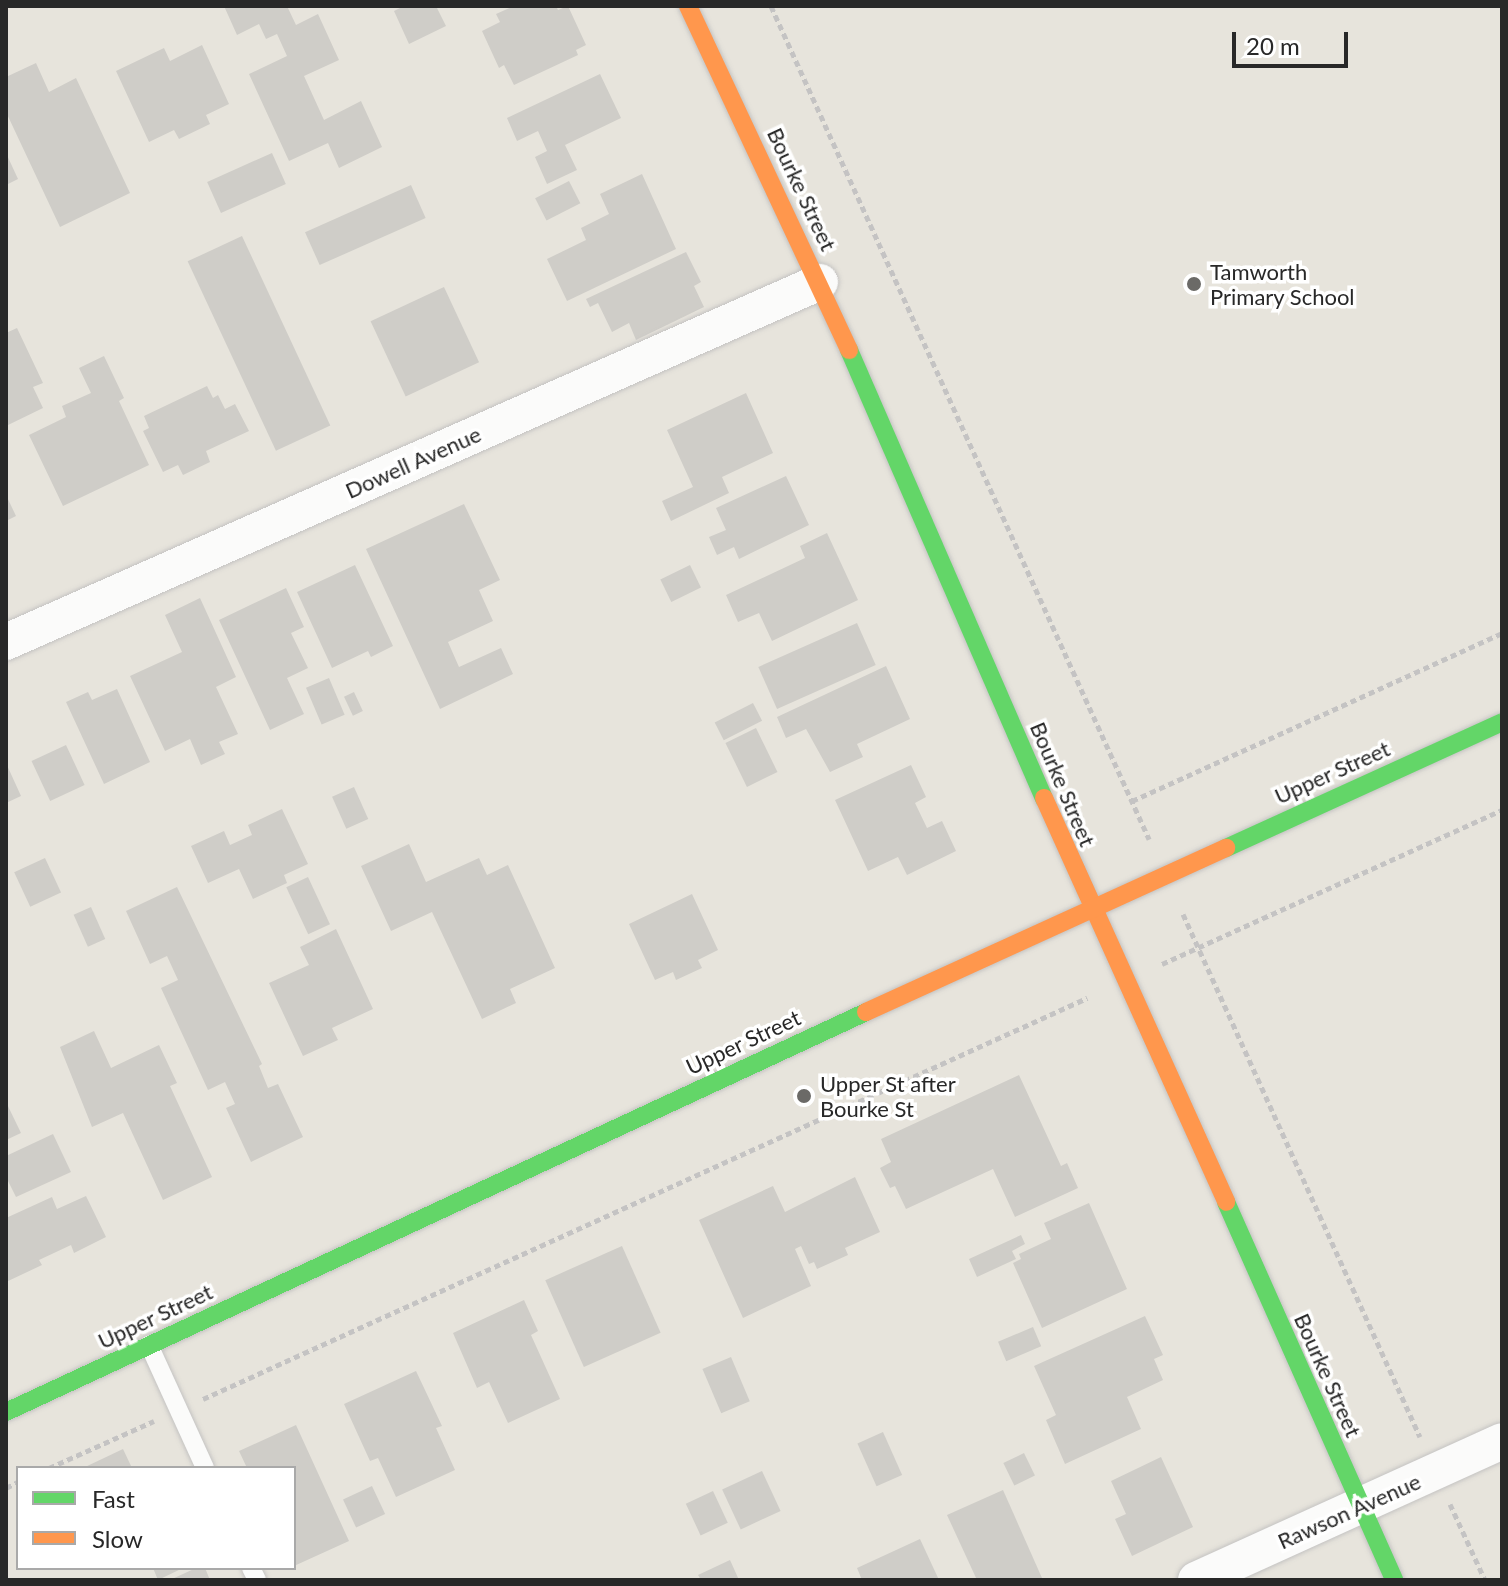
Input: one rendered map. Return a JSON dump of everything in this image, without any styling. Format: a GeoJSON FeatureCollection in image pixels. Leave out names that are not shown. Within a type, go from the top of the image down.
{"type":"FeatureCollection","features":[{"type":"Feature","properties":{"kind":"street","name":"Bourke Street"},"geometry":{"type":"LineString","coordinates":[[688,6],[820,282],[1091,908],[1394,1580]]}},
{"type":"Feature","properties":{"kind":"street","name":"Dowell Avenue"},"geometry":{"type":"LineString","coordinates":[[6,642],[820,282]]}},
{"type":"Feature","properties":{"kind":"street","name":"Upper Street"},"geometry":{"type":"LineString","coordinates":[[6,1412],[1091,908],[1502,722]]}},
{"type":"Feature","properties":{"kind":"street","name":"Rawson Avenue"},"geometry":{"type":"LineString","coordinates":[[1196,1580],[1502,1441]]}},
{"type":"Feature","properties":{"kind":"lane"},"geometry":{"type":"LineString","coordinates":[[149,1345],[204,1466]]}},
{"type":"Feature","properties":{"kind":"path"},"geometry":{"type":"LineString","coordinates":[[771,6],[1485,1580]]}},
{"type":"Feature","properties":{"kind":"path"},"geometry":{"type":"LineString","coordinates":[[1132,801],[1502,633]]}},
{"type":"Feature","properties":{"kind":"path"},"geometry":{"type":"LineString","coordinates":[[1124,981],[1502,810]]}},
{"type":"Feature","properties":{"kind":"path"},"geometry":{"type":"LineString","coordinates":[[53,1466],[1085,999]]}},
{"type":"Feature","properties":{"kind":"building"},"geometry":{"type":"Polygon","coordinates":[[[224,6],[287,6],[296,25],[318,14],[339,60],[304,76],[324,120],[361,101],[382,147],[339,168],[328,143],[289,161],[249,74],[287,56],[277,34],[266,39],[259,24],[237,35],[224,6]]]}},
{"type":"Feature","properties":{"kind":"building"},"geometry":{"type":"Polygon","coordinates":[[[404,6],[436,6],[446,26],[409,44],[394,11],[404,6]]]}},
{"type":"Feature","properties":{"kind":"building"},"geometry":{"type":"Polygon","coordinates":[[[514,6],[556,6],[558,10],[568,6],[586,45],[576,50],[578,55],[514,85],[504,65],[499,68],[482,31],[500,22],[496,14],[514,6]]]}},
{"type":"Feature","properties":{"kind":"building"},"geometry":{"type":"Polygon","coordinates":[[[202,45],[229,104],[206,115],[210,124],[179,139],[174,130],[149,142],[116,71],[164,48],[170,61],[202,45]]]}},
{"type":"Feature","properties":{"kind":"building"},"geometry":{"type":"Polygon","coordinates":[[[36,63],[49,92],[76,78],[130,193],[60,227],[6,112],[6,77],[36,63]]]}},
{"type":"Feature","properties":{"kind":"building"},"geometry":{"type":"Polygon","coordinates":[[[600,74],[621,118],[565,145],[577,170],[547,184],[535,157],[547,151],[538,131],[517,141],[507,118],[600,74]]]}},
{"type":"Feature","properties":{"kind":"building"},"geometry":{"type":"Polygon","coordinates":[[[6,153],[18,179],[6,185],[6,153]]]}},
{"type":"Feature","properties":{"kind":"building"},"geometry":{"type":"Polygon","coordinates":[[[272,153],[286,184],[221,213],[207,182],[272,153]]]}},
{"type":"Feature","properties":{"kind":"building"},"geometry":{"type":"Polygon","coordinates":[[[642,174],[676,249],[567,301],[547,259],[586,240],[581,228],[609,214],[600,194],[642,174]]]}},
{"type":"Feature","properties":{"kind":"building"},"geometry":{"type":"Polygon","coordinates":[[[569,181],[580,203],[546,221],[535,198],[569,181]]]}},
{"type":"Feature","properties":{"kind":"building"},"geometry":{"type":"Polygon","coordinates":[[[411,185],[426,218],[320,265],[305,232],[411,185]]]}},
{"type":"Feature","properties":{"kind":"building"},"geometry":{"type":"Polygon","coordinates":[[[242,236],[330,425],[276,451],[188,261],[242,236]]]}},
{"type":"Feature","properties":{"kind":"building"},"geometry":{"type":"Polygon","coordinates":[[[686,252],[701,282],[694,286],[704,307],[636,340],[629,323],[612,332],[598,303],[590,307],[586,299],[686,252]]]}},
{"type":"Feature","properties":{"kind":"building"},"geometry":{"type":"Polygon","coordinates":[[[444,287],[479,362],[406,396],[371,321],[444,287]]]}},
{"type":"Feature","properties":{"kind":"building"},"geometry":{"type":"Polygon","coordinates":[[[17,328],[43,383],[33,387],[43,408],[6,426],[6,333],[17,328]]]}},
{"type":"Feature","properties":{"kind":"building"},"geometry":{"type":"Polygon","coordinates":[[[104,356],[124,398],[119,401],[149,465],[63,506],[29,435],[66,417],[62,406],[91,393],[79,368],[104,356]]]}},
{"type":"Feature","properties":{"kind":"building"},"geometry":{"type":"Polygon","coordinates":[[[207,386],[213,398],[218,395],[225,409],[235,404],[249,431],[206,451],[210,462],[183,475],[178,465],[163,472],[143,431],[149,428],[144,416],[207,386]]]}},
{"type":"Feature","properties":{"kind":"building"},"geometry":{"type":"Polygon","coordinates":[[[746,393],[773,453],[722,477],[729,493],[671,521],[662,501],[693,487],[667,430],[746,393]]]}},
{"type":"Feature","properties":{"kind":"building"},"geometry":{"type":"Polygon","coordinates":[[[786,476],[809,525],[739,559],[734,547],[717,555],[709,537],[726,530],[716,508],[786,476]]]}},
{"type":"Feature","properties":{"kind":"building"},"geometry":{"type":"Polygon","coordinates":[[[6,495],[16,516],[6,521],[6,495]]]}},
{"type":"Feature","properties":{"kind":"building"},"geometry":{"type":"Polygon","coordinates":[[[464,504],[500,580],[479,590],[493,621],[448,642],[459,667],[501,648],[513,674],[440,709],[366,549],[464,504]]]}},
{"type":"Feature","properties":{"kind":"building"},"geometry":{"type":"Polygon","coordinates":[[[827,533],[858,600],[772,641],[759,613],[738,622],[726,595],[805,558],[800,546],[827,533]]]}},
{"type":"Feature","properties":{"kind":"building"},"geometry":{"type":"Polygon","coordinates":[[[355,565],[393,646],[371,657],[368,651],[332,668],[297,592],[355,565]]]}},
{"type":"Feature","properties":{"kind":"building"},"geometry":{"type":"Polygon","coordinates":[[[690,565],[701,587],[671,602],[660,579],[690,565]]]}},
{"type":"Feature","properties":{"kind":"building"},"geometry":{"type":"Polygon","coordinates":[[[286,588],[304,627],[291,633],[308,668],[287,678],[304,714],[270,730],[219,620],[286,588]]]}},
{"type":"Feature","properties":{"kind":"building"},"geometry":{"type":"Polygon","coordinates":[[[200,598],[236,677],[216,687],[238,734],[219,742],[225,754],[201,765],[190,739],[165,751],[130,676],[182,652],[165,615],[200,598]]]}},
{"type":"Feature","properties":{"kind":"building"},"geometry":{"type":"Polygon","coordinates":[[[857,623],[876,665],[777,709],[758,667],[857,623]]]}},
{"type":"Feature","properties":{"kind":"building"},"geometry":{"type":"Polygon","coordinates":[[[886,666],[910,719],[857,744],[863,757],[830,772],[806,729],[786,738],[777,717],[886,666]]]}},
{"type":"Feature","properties":{"kind":"building"},"geometry":{"type":"Polygon","coordinates":[[[329,678],[345,715],[322,725],[306,688],[329,678]]]}},
{"type":"Feature","properties":{"kind":"building"},"geometry":{"type":"Polygon","coordinates":[[[117,689],[150,762],[104,784],[66,702],[88,692],[92,700],[117,689]]]}},
{"type":"Feature","properties":{"kind":"building"},"geometry":{"type":"Polygon","coordinates":[[[354,692],[363,711],[353,716],[344,697],[354,692]]]}},
{"type":"Feature","properties":{"kind":"building"},"geometry":{"type":"Polygon","coordinates":[[[753,703],[762,721],[724,740],[715,723],[753,703]]]}},
{"type":"Feature","properties":{"kind":"building"},"geometry":{"type":"Polygon","coordinates":[[[756,728],[777,772],[747,787],[725,743],[756,728]]]}},
{"type":"Feature","properties":{"kind":"building"},"geometry":{"type":"Polygon","coordinates":[[[66,745],[85,785],[50,801],[32,761],[66,745]]]}},
{"type":"Feature","properties":{"kind":"building"},"geometry":{"type":"Polygon","coordinates":[[[6,763],[21,796],[6,803],[6,763]]]}},
{"type":"Feature","properties":{"kind":"building"},"geometry":{"type":"Polygon","coordinates":[[[911,765],[926,797],[915,803],[927,828],[942,821],[956,851],[907,875],[898,857],[868,871],[835,800],[911,765]]]}},
{"type":"Feature","properties":{"kind":"building"},"geometry":{"type":"Polygon","coordinates":[[[354,787],[368,819],[346,829],[332,797],[354,787]]]}},
{"type":"Feature","properties":{"kind":"building"},"geometry":{"type":"Polygon","coordinates":[[[282,809],[308,864],[284,875],[287,883],[253,899],[239,869],[208,883],[191,846],[224,831],[230,845],[252,835],[248,825],[282,809]]]}},
{"type":"Feature","properties":{"kind":"building"},"geometry":{"type":"Polygon","coordinates":[[[409,844],[426,882],[479,858],[487,875],[508,865],[555,968],[510,989],[516,1003],[482,1019],[432,912],[391,931],[361,866],[409,844]]]}},
{"type":"Feature","properties":{"kind":"building"},"geometry":{"type":"Polygon","coordinates":[[[45,858],[61,892],[30,907],[14,872],[45,858]]]}},
{"type":"Feature","properties":{"kind":"building"},"geometry":{"type":"Polygon","coordinates":[[[308,877],[330,924],[308,934],[286,887],[308,877]]]}},
{"type":"Feature","properties":{"kind":"building"},"geometry":{"type":"Polygon","coordinates":[[[177,887],[262,1064],[259,1066],[268,1088],[278,1084],[303,1137],[251,1162],[226,1108],[235,1104],[225,1082],[208,1090],[161,988],[178,980],[167,956],[150,964],[126,911],[177,887]]]}},
{"type":"Feature","properties":{"kind":"building"},"geometry":{"type":"Polygon","coordinates":[[[692,894],[718,950],[698,960],[702,968],[676,980],[673,972],[655,980],[629,924],[692,894]]]}},
{"type":"Feature","properties":{"kind":"building"},"geometry":{"type":"Polygon","coordinates":[[[91,907],[105,939],[88,947],[74,915],[91,907]]]}},
{"type":"Feature","properties":{"kind":"building"},"geometry":{"type":"Polygon","coordinates":[[[336,929],[373,1009],[332,1028],[338,1040],[303,1056],[269,983],[309,965],[300,947],[336,929]]]}},
{"type":"Feature","properties":{"kind":"building"},"geometry":{"type":"Polygon","coordinates":[[[94,1031],[111,1068],[159,1045],[177,1083],[170,1086],[212,1177],[163,1200],[123,1113],[92,1127],[60,1047],[94,1031]]]}},
{"type":"Feature","properties":{"kind":"building"},"geometry":{"type":"Polygon","coordinates":[[[1019,1075],[1061,1166],[1067,1163],[1078,1188],[1015,1217],[993,1169],[906,1209],[895,1186],[890,1188],[880,1168],[891,1162],[881,1139],[1019,1075]]]}},
{"type":"Feature","properties":{"kind":"building"},"geometry":{"type":"Polygon","coordinates":[[[6,1102],[21,1133],[6,1140],[6,1102]]]}},
{"type":"Feature","properties":{"kind":"building"},"geometry":{"type":"Polygon","coordinates":[[[53,1134],[71,1172],[16,1197],[6,1177],[6,1156],[53,1134]]]}},
{"type":"Feature","properties":{"kind":"building"},"geometry":{"type":"Polygon","coordinates":[[[855,1177],[880,1232],[845,1248],[848,1255],[817,1269],[814,1262],[809,1264],[801,1246],[795,1249],[811,1286],[743,1318],[699,1220],[773,1186],[785,1212],[855,1177]]]}},
{"type":"Feature","properties":{"kind":"building"},"geometry":{"type":"Polygon","coordinates":[[[86,1196],[106,1237],[74,1253],[71,1245],[39,1260],[42,1265],[6,1282],[6,1218],[52,1197],[57,1209],[86,1196]]]}},
{"type":"Feature","properties":{"kind":"building"},"geometry":{"type":"Polygon","coordinates":[[[1089,1203],[1127,1289],[1042,1328],[1013,1263],[1021,1259],[1019,1254],[1051,1239],[1044,1223],[1089,1203]]]}},
{"type":"Feature","properties":{"kind":"building"},"geometry":{"type":"Polygon","coordinates":[[[1021,1235],[1025,1244],[1012,1251],[1016,1259],[977,1277],[969,1259],[1021,1235]]]}},
{"type":"Feature","properties":{"kind":"building"},"geometry":{"type":"Polygon","coordinates":[[[622,1246],[661,1333],[584,1367],[545,1280],[622,1246]]]}},
{"type":"Feature","properties":{"kind":"building"},"geometry":{"type":"Polygon","coordinates":[[[524,1300],[538,1331],[531,1335],[560,1399],[508,1423],[489,1382],[477,1388],[453,1333],[524,1300]]]}},
{"type":"Feature","properties":{"kind":"building"},"geometry":{"type":"Polygon","coordinates":[[[1145,1316],[1163,1355],[1154,1359],[1163,1380],[1127,1397],[1141,1429],[1065,1464],[1046,1420],[1056,1415],[1034,1366],[1145,1316]]]}},
{"type":"Feature","properties":{"kind":"building"},"geometry":{"type":"Polygon","coordinates":[[[1033,1327],[1041,1346],[1006,1361],[998,1342],[1033,1327]]]}},
{"type":"Feature","properties":{"kind":"building"},"geometry":{"type":"Polygon","coordinates":[[[731,1357],[750,1401],[721,1413],[702,1369],[731,1357]]]}},
{"type":"Feature","properties":{"kind":"building"},"geometry":{"type":"Polygon","coordinates":[[[416,1371],[442,1426],[436,1428],[455,1470],[396,1497],[378,1458],[370,1461],[344,1404],[416,1371]]]}},
{"type":"Feature","properties":{"kind":"building"},"geometry":{"type":"Polygon","coordinates":[[[296,1425],[349,1541],[296,1565],[296,1466],[246,1466],[239,1451],[296,1425]]]}},
{"type":"Feature","properties":{"kind":"building"},"geometry":{"type":"Polygon","coordinates":[[[883,1432],[902,1475],[877,1486],[857,1443],[883,1432]]]}},
{"type":"Feature","properties":{"kind":"building"},"geometry":{"type":"Polygon","coordinates":[[[123,1449],[131,1466],[87,1466],[123,1449]]]}},
{"type":"Feature","properties":{"kind":"building"},"geometry":{"type":"Polygon","coordinates":[[[1024,1453],[1035,1475],[1014,1486],[1003,1463],[1024,1453]]]}},
{"type":"Feature","properties":{"kind":"building"},"geometry":{"type":"Polygon","coordinates":[[[1161,1457],[1193,1527],[1132,1556],[1115,1519],[1126,1514],[1111,1481],[1161,1457]]]}},
{"type":"Feature","properties":{"kind":"building"},"geometry":{"type":"Polygon","coordinates":[[[762,1471],[781,1511],[741,1529],[722,1490],[762,1471]]]}},
{"type":"Feature","properties":{"kind":"building"},"geometry":{"type":"Polygon","coordinates":[[[372,1486],[385,1514],[356,1528],[343,1500],[372,1486]]]}},
{"type":"Feature","properties":{"kind":"building"},"geometry":{"type":"Polygon","coordinates":[[[1003,1490],[1042,1578],[977,1580],[947,1515],[1003,1490]]]}},
{"type":"Feature","properties":{"kind":"building"},"geometry":{"type":"Polygon","coordinates":[[[713,1491],[728,1523],[701,1535],[686,1504],[713,1491]]]}},
{"type":"Feature","properties":{"kind":"building"},"geometry":{"type":"Polygon","coordinates":[[[920,1539],[939,1580],[862,1580],[857,1568],[920,1539]]]}},
{"type":"Feature","properties":{"kind":"building"},"geometry":{"type":"Polygon","coordinates":[[[730,1560],[739,1580],[701,1580],[698,1575],[730,1560]]]}},
{"type":"Feature","properties":{"kind":"building"},"geometry":{"type":"Polygon","coordinates":[[[154,1570],[179,1570],[158,1580],[154,1570]]]}},
{"type":"Feature","properties":{"kind":"building"},"geometry":{"type":"Polygon","coordinates":[[[192,1570],[206,1570],[210,1580],[170,1580],[192,1570]]]}},
{"type":"Feature","properties":{"kind":"traffic: fast"},"geometry":{"type":"LineString","coordinates":[[849,350],[1044,798]]}},
{"type":"Feature","properties":{"kind":"traffic: fast"},"geometry":{"type":"LineString","coordinates":[[1226,848],[1502,722]]}},
{"type":"Feature","properties":{"kind":"traffic: fast"},"geometry":{"type":"LineString","coordinates":[[6,1412],[866,1012]]}},
{"type":"Feature","properties":{"kind":"traffic: fast"},"geometry":{"type":"LineString","coordinates":[[1226,1202],[1394,1580]]}},
{"type":"Feature","properties":{"kind":"traffic: slow"},"geometry":{"type":"LineString","coordinates":[[688,6],[849,350]]}},
{"type":"Feature","properties":{"kind":"traffic: slow"},"geometry":{"type":"LineString","coordinates":[[1044,798],[1226,1202]]}},
{"type":"Feature","properties":{"kind":"traffic: slow"},"geometry":{"type":"LineString","coordinates":[[866,1012],[1226,848]]}},
{"type":"Feature","properties":{"kind":"place","name":"Tamworth Primary School"},"geometry":{"type":"Point","coordinates":[1194,284]}},
{"type":"Feature","properties":{"kind":"place","name":"Upper St after Bourke St"},"geometry":{"type":"Point","coordinates":[804,1096]}}]}
